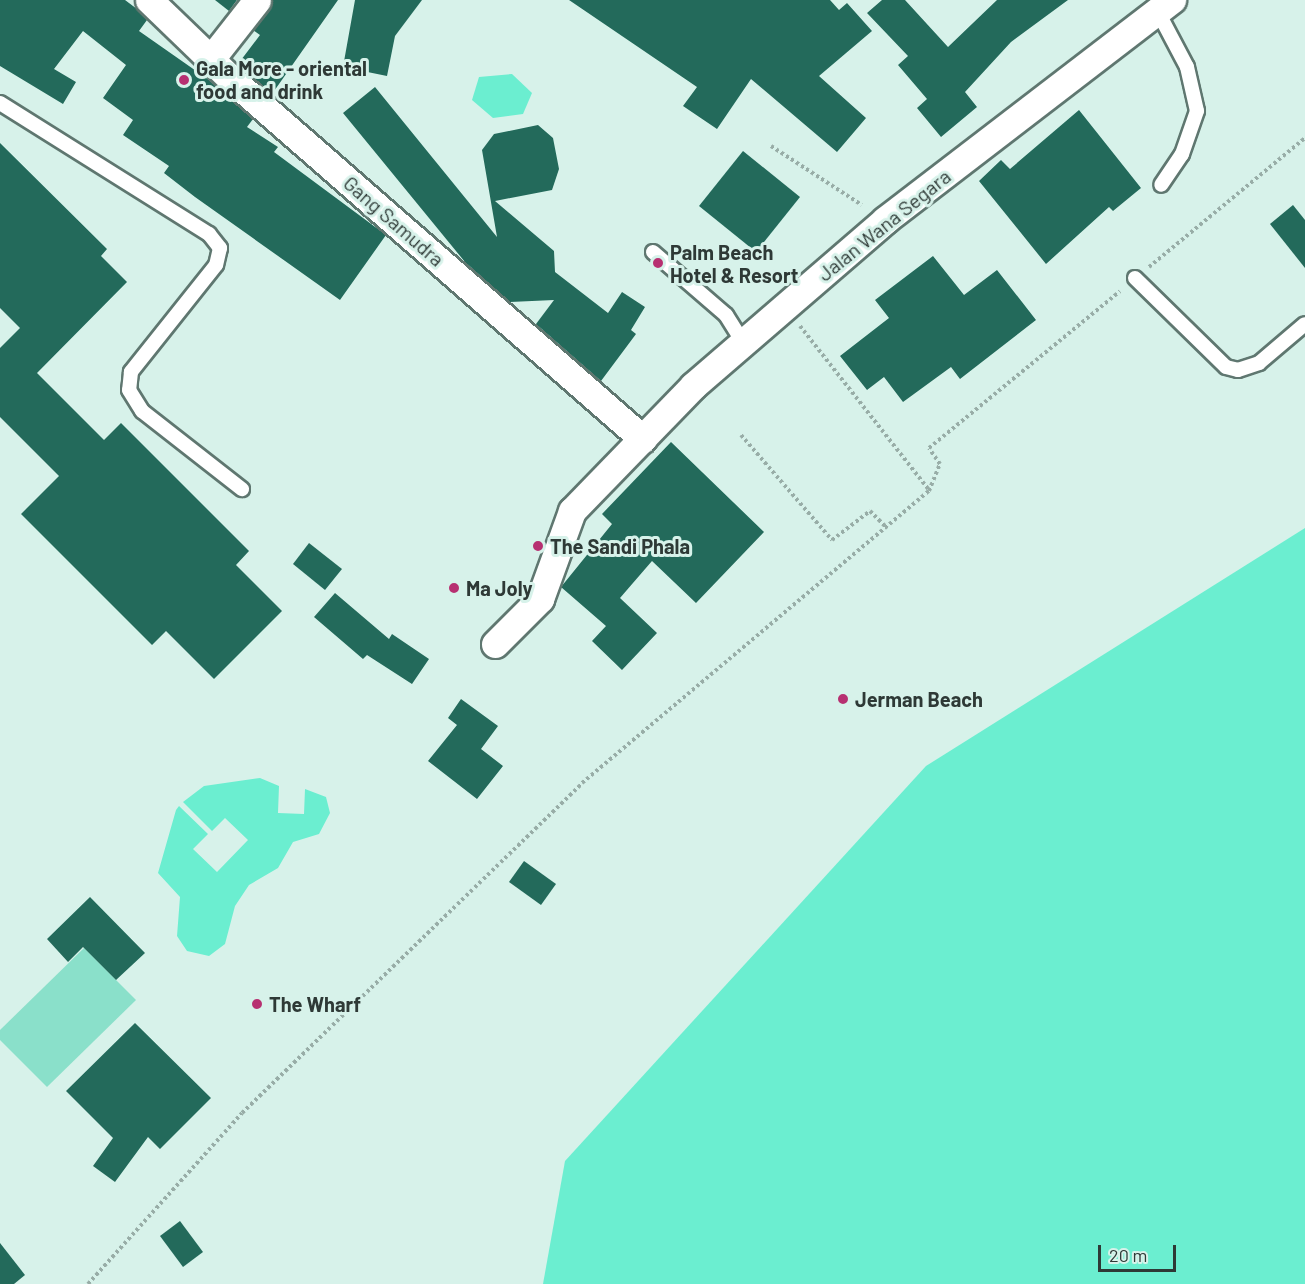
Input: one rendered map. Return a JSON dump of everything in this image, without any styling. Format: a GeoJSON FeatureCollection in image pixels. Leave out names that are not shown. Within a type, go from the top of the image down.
{"type":"FeatureCollection","features":[{"type":"Feature","properties":{"kind":"street","name":"Gang Samudra"},"geometry":{"type":"LineString","coordinates":[[149,0],[210,60],[643,439]]}},
{"type":"Feature","properties":{"kind":"street"},"geometry":{"type":"LineString","coordinates":[[210,60],[257,0]]}},
{"type":"Feature","properties":{"kind":"street","name":"Jalan Wana Segara"},"geometry":{"type":"LineString","coordinates":[[495,644],[540,598],[572,511],[742,341],[885,220],[1165,6]]}},
{"type":"Feature","properties":{"kind":"lane"},"geometry":{"type":"LineString","coordinates":[[1161,185],[1182,154],[1197,111],[1187,67],[1165,6]]}},
{"type":"Feature","properties":{"kind":"lane"},"geometry":{"type":"LineString","coordinates":[[0,103],[208,234],[220,248],[216,265],[131,372],[129,390],[142,411],[242,489]]}},
{"type":"Feature","properties":{"kind":"lane"},"geometry":{"type":"LineString","coordinates":[[653,252],[726,315],[742,341]]}},
{"type":"Feature","properties":{"kind":"lane"},"geometry":{"type":"LineString","coordinates":[[1135,278],[1226,367],[1250,368],[1305,324]]}},
{"type":"Feature","properties":{"kind":"path"},"geometry":{"type":"LineString","coordinates":[[88,1284],[242,1113],[582,783],[929,491],[940,464],[929,448],[1305,138]]}},
{"type":"Feature","properties":{"kind":"path"},"geometry":{"type":"LineString","coordinates":[[771,146],[885,220]]}},
{"type":"Feature","properties":{"kind":"path"},"geometry":{"type":"LineString","coordinates":[[784,306],[929,491]]}},
{"type":"Feature","properties":{"kind":"path"},"geometry":{"type":"LineString","coordinates":[[741,435],[832,540],[870,511],[887,528]]}},
{"type":"Feature","properties":{"kind":"shaded area"},"geometry":{"type":"Polygon","coordinates":[[[512,74],[532,93],[523,114],[493,118],[472,100],[479,77],[512,74]]]}},
{"type":"Feature","properties":{"kind":"shaded area"},"geometry":{"type":"Polygon","coordinates":[[[1305,528],[1305,1284],[543,1284],[565,1161],[926,766],[1305,528]]]}},
{"type":"Feature","properties":{"kind":"shaded area"},"geometry":{"type":"Polygon","coordinates":[[[260,778],[279,786],[278,813],[304,814],[305,789],[326,797],[330,813],[319,834],[293,842],[278,868],[249,885],[235,906],[225,944],[209,956],[187,951],[177,936],[180,897],[158,873],[176,810],[179,806],[208,834],[193,849],[217,872],[248,840],[225,818],[212,831],[183,802],[204,786],[260,778]]]}},
{"type":"Feature","properties":{"kind":"shaded area"},"geometry":{"type":"Polygon","coordinates":[[[84,948],[136,1000],[47,1087],[0,1040],[0,1030],[84,948]]]}},
{"type":"Feature","properties":{"kind":"building"},"geometry":{"type":"Polygon","coordinates":[[[0,0],[125,0],[137,9],[147,20],[139,31],[209,80],[253,119],[247,127],[278,147],[274,152],[386,235],[340,300],[195,197],[164,173],[169,166],[123,135],[133,120],[103,98],[126,65],[83,31],[54,69],[76,82],[63,104],[0,66],[0,0]]]}},
{"type":"Feature","properties":{"kind":"building"},"geometry":{"type":"Polygon","coordinates":[[[215,0],[237,0],[229,11],[215,0]]]}},
{"type":"Feature","properties":{"kind":"building"},"geometry":{"type":"Polygon","coordinates":[[[272,0],[338,0],[272,94],[238,64],[260,35],[253,30],[272,0]]]}},
{"type":"Feature","properties":{"kind":"building"},"geometry":{"type":"Polygon","coordinates":[[[355,0],[422,0],[395,36],[387,76],[343,67],[355,0]]]}},
{"type":"Feature","properties":{"kind":"building"},"geometry":{"type":"Polygon","coordinates":[[[569,0],[830,0],[839,10],[847,3],[872,31],[819,76],[866,118],[837,152],[751,79],[717,129],[683,106],[697,87],[569,0]]]}},
{"type":"Feature","properties":{"kind":"building"},"geometry":{"type":"Polygon","coordinates":[[[882,0],[905,0],[948,47],[997,0],[1068,0],[1011,42],[965,92],[977,107],[941,137],[917,108],[927,99],[898,65],[908,56],[867,13],[882,0]]]}},
{"type":"Feature","properties":{"kind":"building"},"geometry":{"type":"Polygon","coordinates":[[[375,87],[497,237],[482,150],[494,134],[538,125],[553,138],[559,169],[552,190],[495,201],[554,251],[555,272],[608,313],[622,292],[645,307],[631,330],[636,334],[601,381],[536,324],[554,300],[510,302],[465,262],[343,113],[375,87]]]}},
{"type":"Feature","properties":{"kind":"building"},"geometry":{"type":"Polygon","coordinates":[[[1079,110],[1141,188],[1113,211],[1109,207],[1046,264],[979,181],[1001,160],[1010,169],[1079,110]]]}},
{"type":"Feature","properties":{"kind":"building"},"geometry":{"type":"Polygon","coordinates":[[[0,143],[107,249],[101,256],[127,282],[37,373],[104,440],[121,423],[249,551],[236,565],[282,611],[214,679],[166,631],[152,645],[21,514],[59,476],[0,417],[0,348],[20,328],[0,308],[0,143]]]}},
{"type":"Feature","properties":{"kind":"building"},"geometry":{"type":"Polygon","coordinates":[[[743,151],[800,197],[756,252],[699,206],[743,151]]]}},
{"type":"Feature","properties":{"kind":"building"},"geometry":{"type":"Polygon","coordinates":[[[1293,205],[1305,220],[1305,268],[1270,224],[1293,205]]]}},
{"type":"Feature","properties":{"kind":"building"},"geometry":{"type":"Polygon","coordinates":[[[933,256],[964,295],[997,270],[1036,320],[960,379],[951,367],[903,402],[884,377],[867,390],[840,356],[889,318],[875,300],[933,256]]]}},
{"type":"Feature","properties":{"kind":"building"},"geometry":{"type":"Polygon","coordinates":[[[671,442],[764,532],[696,603],[652,561],[620,598],[657,633],[622,670],[592,641],[606,626],[561,587],[612,524],[602,514],[671,442]]]}},
{"type":"Feature","properties":{"kind":"building"},"geometry":{"type":"Polygon","coordinates":[[[309,543],[342,569],[325,590],[293,564],[309,543]]]}},
{"type":"Feature","properties":{"kind":"building"},"geometry":{"type":"Polygon","coordinates":[[[335,593],[389,639],[392,634],[429,659],[412,684],[367,655],[363,659],[314,617],[335,593]]]}},
{"type":"Feature","properties":{"kind":"building"},"geometry":{"type":"Polygon","coordinates":[[[461,699],[498,726],[481,749],[503,766],[477,799],[428,761],[457,725],[448,718],[461,699]]]}},
{"type":"Feature","properties":{"kind":"building"},"geometry":{"type":"Polygon","coordinates":[[[524,861],[556,884],[541,905],[509,882],[524,861]]]}},
{"type":"Feature","properties":{"kind":"building"},"geometry":{"type":"Polygon","coordinates":[[[90,897],[145,953],[116,980],[83,947],[68,962],[47,939],[90,897]]]}},
{"type":"Feature","properties":{"kind":"building"},"geometry":{"type":"Polygon","coordinates":[[[135,1023],[211,1098],[160,1149],[148,1137],[115,1182],[93,1166],[113,1138],[66,1091],[135,1023]]]}},
{"type":"Feature","properties":{"kind":"building"},"geometry":{"type":"Polygon","coordinates":[[[180,1221],[203,1252],[183,1267],[160,1236],[180,1221]]]}},
{"type":"Feature","properties":{"kind":"building"},"geometry":{"type":"Polygon","coordinates":[[[0,1243],[25,1275],[14,1284],[0,1284],[0,1243]]]}},
{"type":"Feature","properties":{"kind":"place","name":"Gala More - oriental food and drink"},"geometry":{"type":"Point","coordinates":[184,80]}},
{"type":"Feature","properties":{"kind":"place","name":"Palm Beach Hotel & Resort"},"geometry":{"type":"Point","coordinates":[658,263]}},
{"type":"Feature","properties":{"kind":"place","name":"The Sandi Phala"},"geometry":{"type":"Point","coordinates":[538,546]}},
{"type":"Feature","properties":{"kind":"place","name":"Ma Joly"},"geometry":{"type":"Point","coordinates":[454,588]}},
{"type":"Feature","properties":{"kind":"place","name":"Jerman Beach"},"geometry":{"type":"Point","coordinates":[843,699]}},
{"type":"Feature","properties":{"kind":"place","name":"The Wharf"},"geometry":{"type":"Point","coordinates":[257,1004]}}]}
